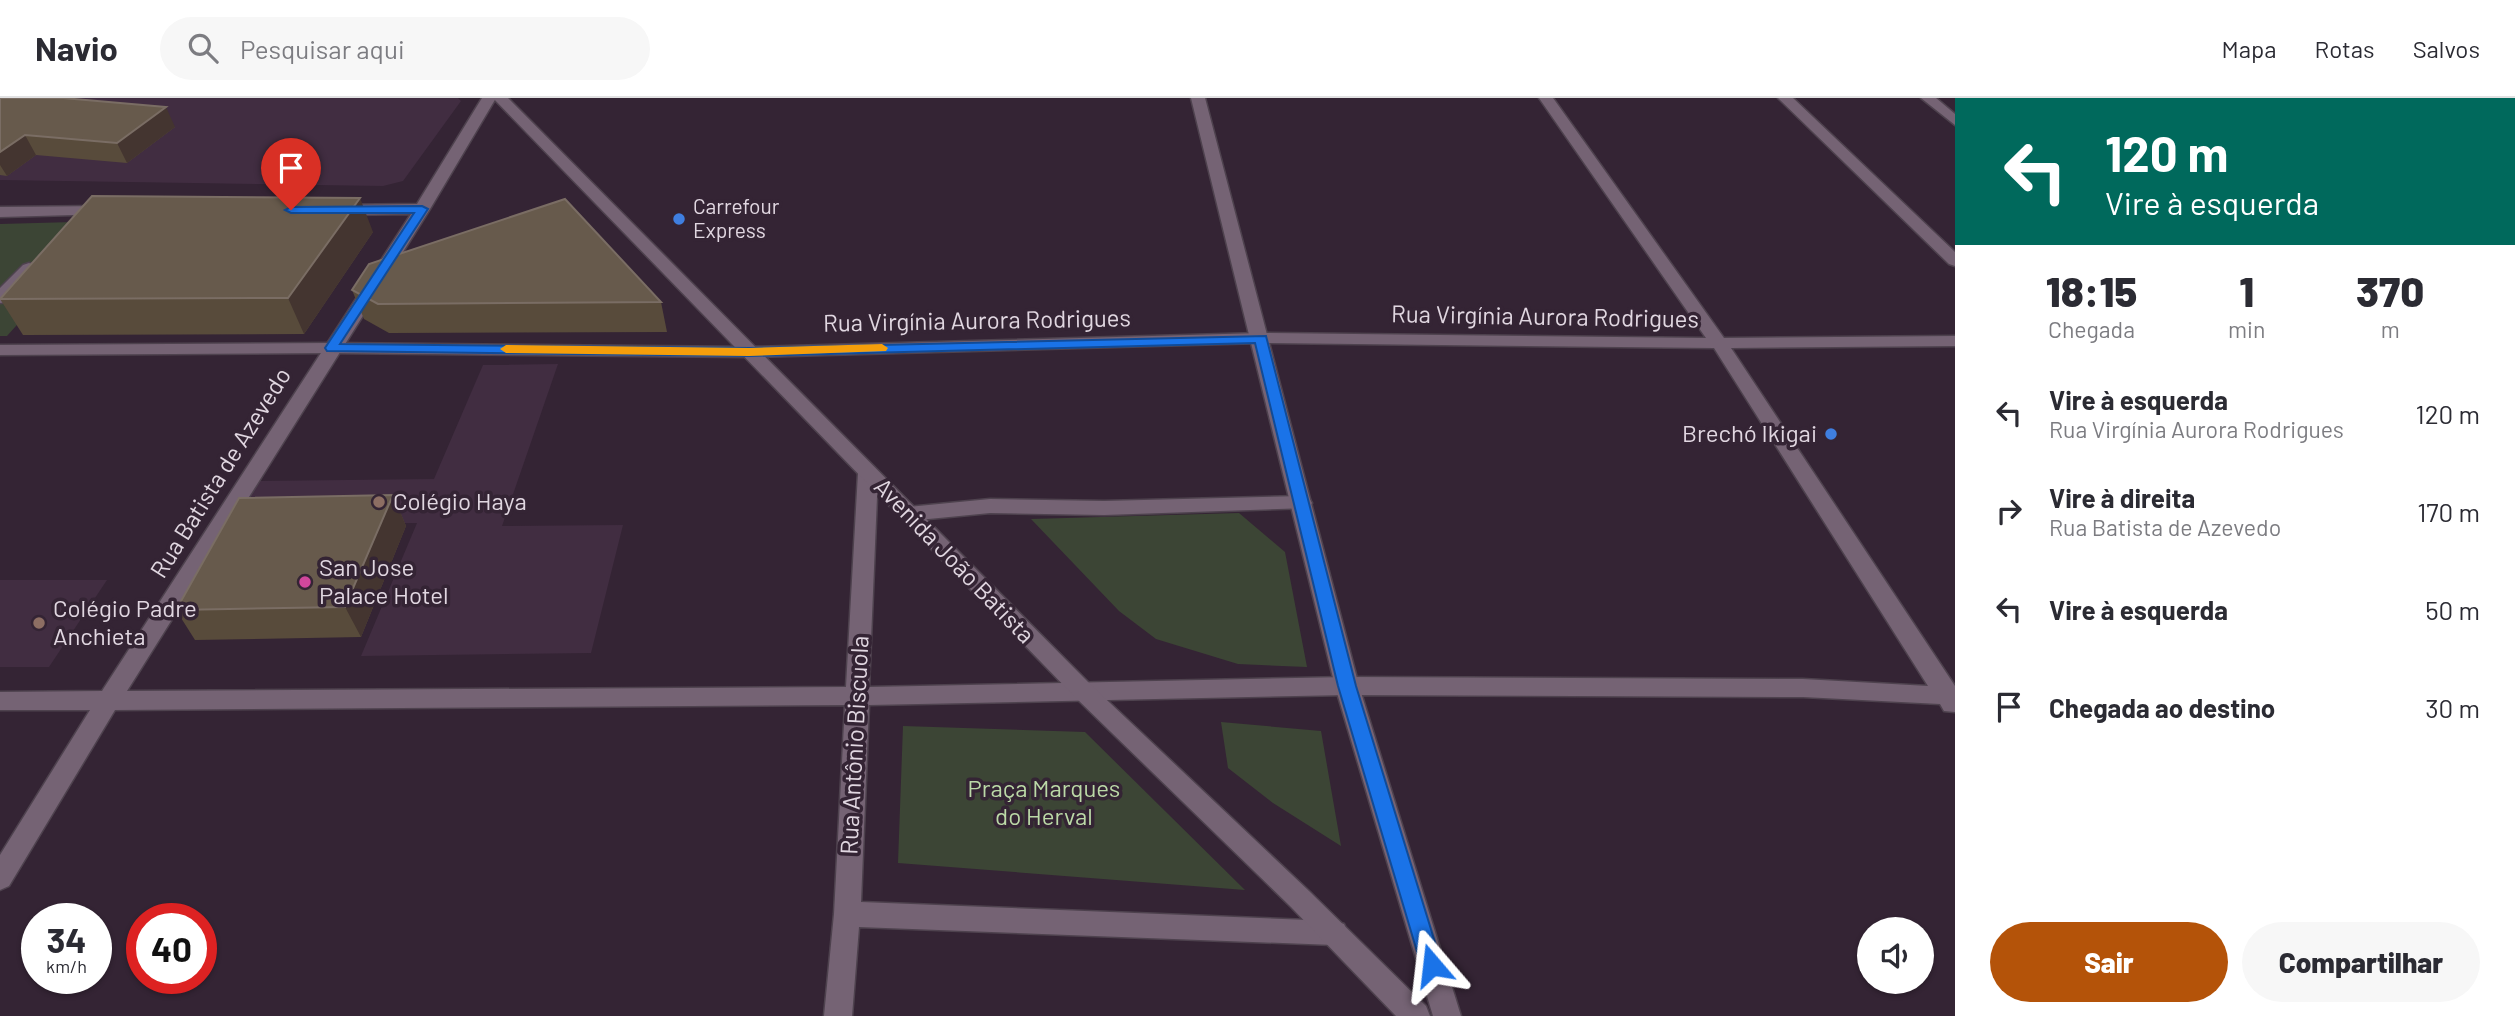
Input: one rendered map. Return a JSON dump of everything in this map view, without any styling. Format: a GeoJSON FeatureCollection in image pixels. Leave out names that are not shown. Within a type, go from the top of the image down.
{"type":"FeatureCollection","features":[{"type":"Feature","properties":{"kind":"street","name":"Rua Batista de Azevedo"},"geometry":{"type":"LineString","coordinates":[[0,878],[108,701],[422,209],[489,98]]}},
{"type":"Feature","properties":{"kind":"street","name":"Avenida João Batista"},"geometry":{"type":"LineString","coordinates":[[500,98],[1083,691],[1334,933],[1416,1016]]}},
{"type":"Feature","properties":{"kind":"street"},"geometry":{"type":"LineString","coordinates":[[1198,98],[1261,338],[1347,686],[1447,1016]]}},
{"type":"Feature","properties":{"kind":"street"},"geometry":{"type":"LineString","coordinates":[[1546,98],[1719,343],[1952,699]]}},
{"type":"Feature","properties":{"kind":"street"},"geometry":{"type":"LineString","coordinates":[[1785,98],[1955,261]]}},
{"type":"Feature","properties":{"kind":"street"},"geometry":{"type":"LineString","coordinates":[[1928,98],[1955,121]]}},
{"type":"Feature","properties":{"kind":"street"},"geometry":{"type":"LineString","coordinates":[[327,210],[422,209]]}},
{"type":"Feature","properties":{"kind":"street"},"geometry":{"type":"LineString","coordinates":[[0,212],[122,211]]}},
{"type":"Feature","properties":{"kind":"street"},"geometry":{"type":"LineString","coordinates":[[0,299],[35,262]]}},
{"type":"Feature","properties":{"kind":"street","name":"Rua Virgínia Aurora Rodrigues"},"geometry":{"type":"LineString","coordinates":[[0,350],[331,348],[749,352],[1261,338],[1719,343],[1955,341]]}},
{"type":"Feature","properties":{"kind":"street","name":"Rua Antônio Biscuola"},"geometry":{"type":"LineString","coordinates":[[838,1016],[847,914],[868,473]]}},
{"type":"Feature","properties":{"kind":"street"},"geometry":{"type":"LineString","coordinates":[[908,513],[990,506],[1104,508],[1302,503]]}},
{"type":"Feature","properties":{"kind":"street"},"geometry":{"type":"LineString","coordinates":[[0,701],[857,696],[1347,686],[1803,688],[1952,699]]}},
{"type":"Feature","properties":{"kind":"street"},"geometry":{"type":"LineString","coordinates":[[847,914],[1334,933]]}},
{"type":"Feature","properties":{"kind":"shaded area"},"geometry":{"type":"Polygon","coordinates":[[[0,98],[458,98],[461,101],[403,181],[383,186],[0,180],[0,98]]]}},
{"type":"Feature","properties":{"kind":"shaded area","name":"Colégio Haya"},"geometry":{"type":"Polygon","coordinates":[[[558,364],[502,526],[623,525],[591,653],[361,656],[417,523],[234,525],[259,481],[434,479],[483,365],[558,364]]]}},
{"type":"Feature","properties":{"kind":"shaded area","name":"Colégio Padre Anchieta"},"geometry":{"type":"Polygon","coordinates":[[[0,580],[107,580],[49,667],[0,667],[0,580]]]}},
{"type":"Feature","properties":{"kind":"green space"},"geometry":{"type":"Polygon","coordinates":[[[110,221],[7,336],[0,336],[0,224],[110,221]]]}},
{"type":"Feature","properties":{"kind":"green space"},"geometry":{"type":"Polygon","coordinates":[[[1239,513],[1285,552],[1307,667],[1238,664],[1156,639],[1119,611],[1031,519],[1239,513]]]}},
{"type":"Feature","properties":{"kind":"green space"},"geometry":{"type":"Polygon","coordinates":[[[1221,722],[1321,731],[1341,846],[1273,803],[1228,768],[1221,722]]]}},
{"type":"Feature","properties":{"kind":"green space","name":"Praça Marques do Herval"},"geometry":{"type":"Polygon","coordinates":[[[903,726],[1085,732],[1245,890],[898,863],[903,726]]]}},
{"type":"Feature","properties":{"kind":"building"},"geometry":{"type":"Polygon","coordinates":[[[0,98],[63,98],[166,107],[117,143],[25,135],[0,152],[0,98]]]}},
{"type":"Feature","properties":{"kind":"building"},"geometry":{"type":"Polygon","coordinates":[[[92,196],[360,198],[288,298],[0,299],[92,196]]]}},
{"type":"Feature","properties":{"kind":"building"},"geometry":{"type":"Polygon","coordinates":[[[565,199],[661,302],[378,304],[352,290],[369,264],[565,199]]]}},
{"type":"Feature","properties":{"kind":"building"},"geometry":{"type":"Polygon","coordinates":[[[393,495],[345,607],[176,610],[239,498],[393,495]]]}},
{"type":"Feature","properties":{"kind":"slow traffic"},"geometry":{"type":"LineString","coordinates":[[506,349],[749,352],[882,348]]}},
{"type":"Feature","properties":{"kind":"place","name":"Carrefour Express"},"geometry":{"type":"Point","coordinates":[679,219]}},
{"type":"Feature","properties":{"kind":"place","name":"Brechó Ikigai"},"geometry":{"type":"Point","coordinates":[1831,434]}},
{"type":"Feature","properties":{"kind":"place","name":"Colégio Haya"},"geometry":{"type":"Point","coordinates":[379,502]}},
{"type":"Feature","properties":{"kind":"place","name":"San Jose Palace Hotel"},"geometry":{"type":"Point","coordinates":[305,582]}},
{"type":"Feature","properties":{"kind":"place","name":"Colégio Padre Anchieta"},"geometry":{"type":"Point","coordinates":[39,623]}},
{"type":"Feature","properties":{"kind":"route"},"geometry":{"type":"LineString","coordinates":[[291,210],[422,209],[331,348],[749,352],[1261,338],[1347,686],[1432,965]]}}]}
